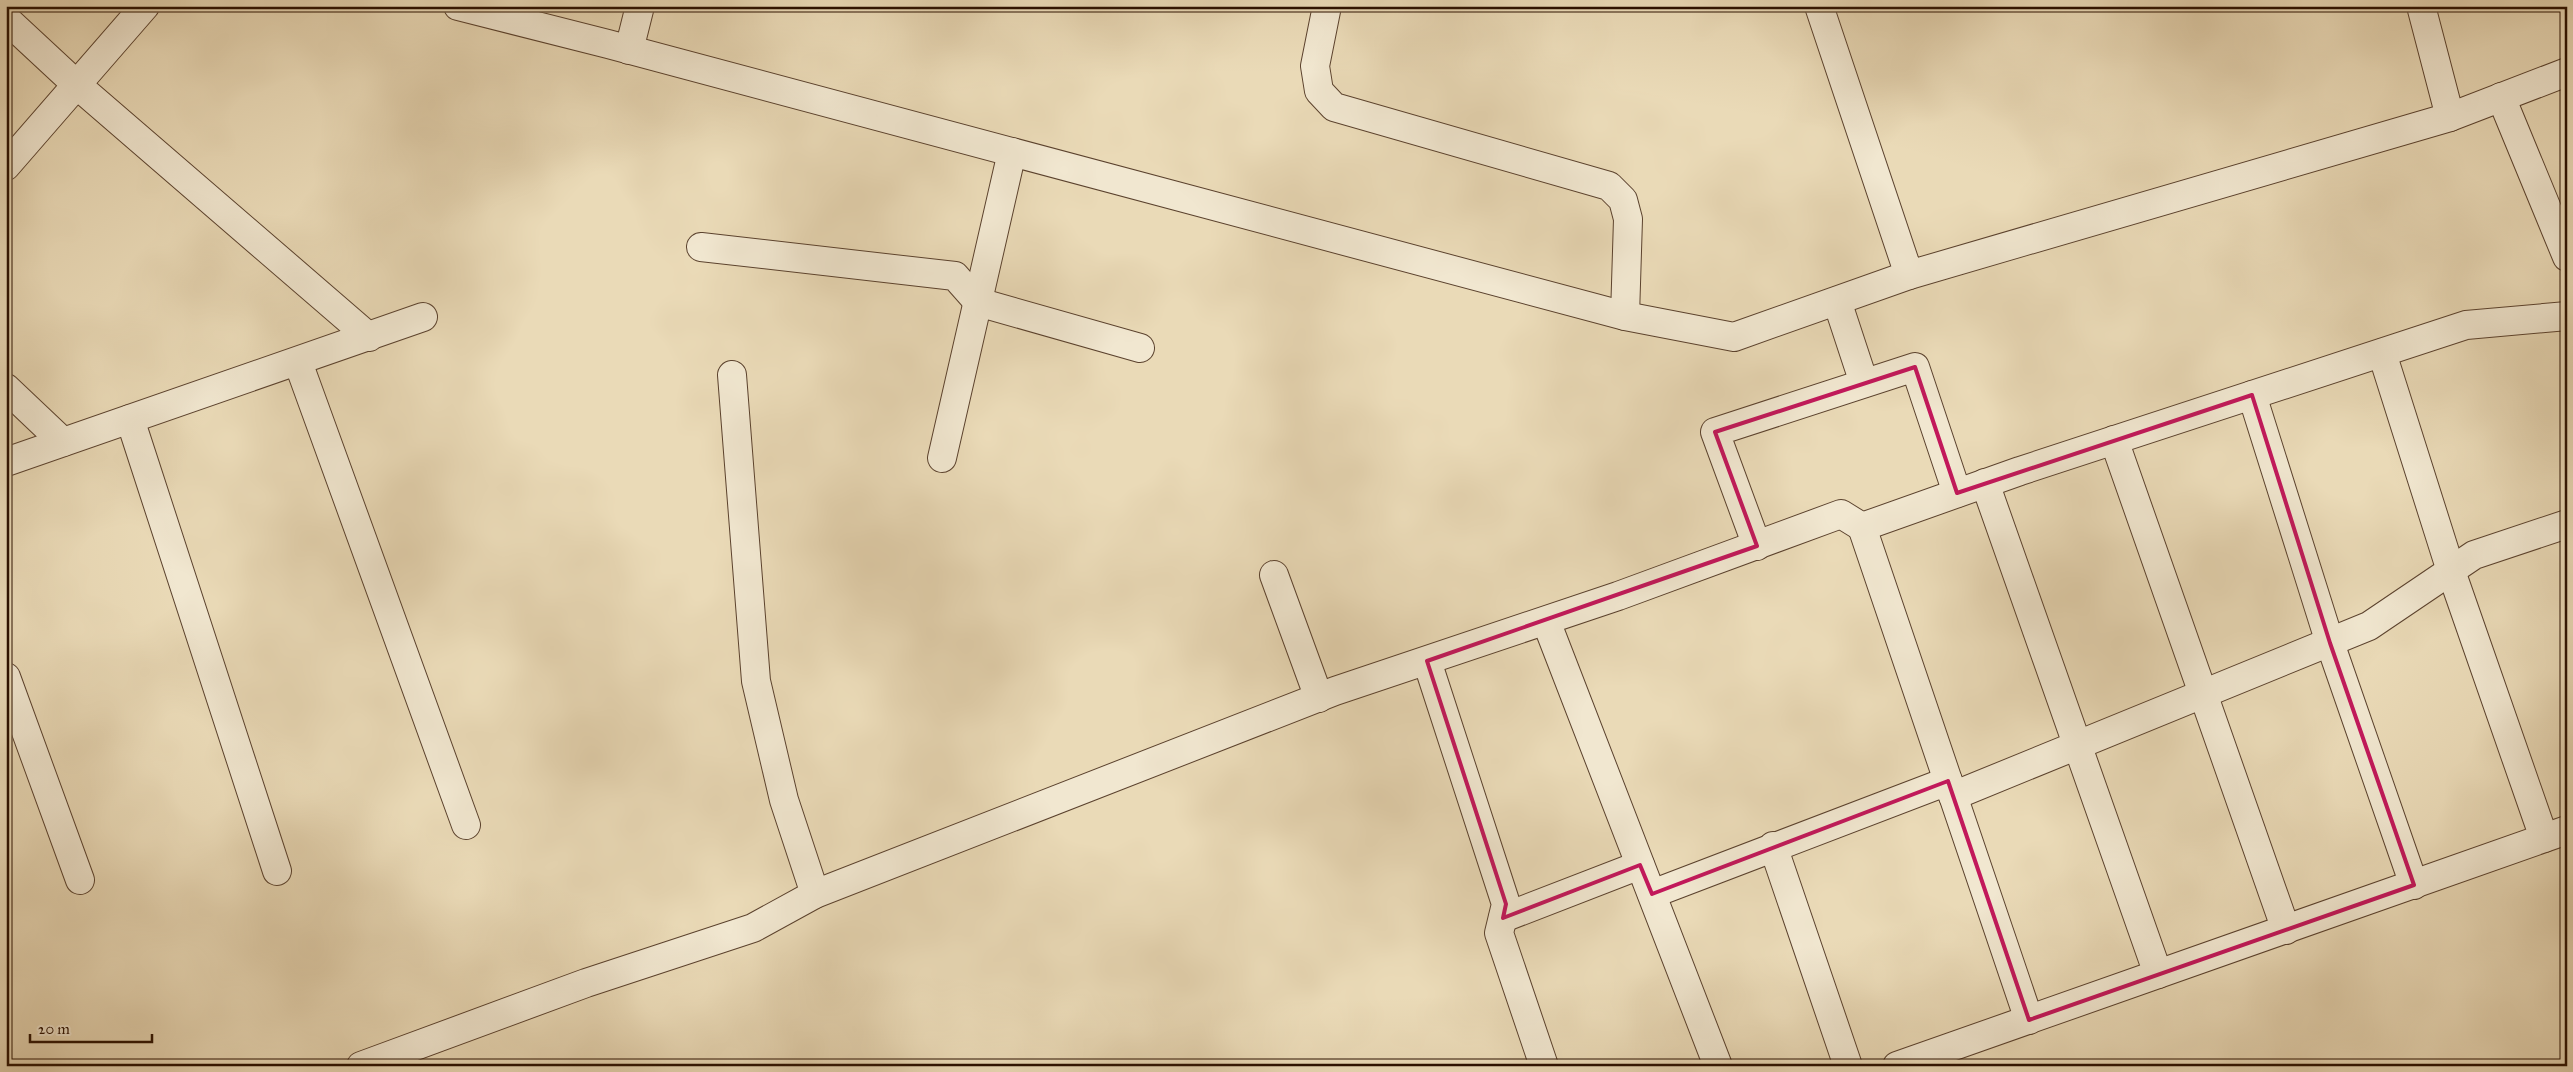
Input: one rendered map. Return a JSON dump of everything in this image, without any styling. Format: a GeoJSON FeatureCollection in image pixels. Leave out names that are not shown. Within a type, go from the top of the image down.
{"type":"FeatureCollection","features":[{"type":"Feature","properties":{"kind":"street"},"geometry":{"type":"LineString","coordinates":[[6,166],[145,6]]}},
{"type":"Feature","properties":{"kind":"street"},"geometry":{"type":"LineString","coordinates":[[458,6],[1625,316],[1734,337],[1909,275],[2450,117],[2567,72]]}},
{"type":"Feature","properties":{"kind":"street"},"geometry":{"type":"LineString","coordinates":[[629,50],[640,6]]}},
{"type":"Feature","properties":{"kind":"street"},"geometry":{"type":"LineString","coordinates":[[1327,6],[1316,66],[1319,91],[1334,107],[1609,186],[1623,200],[1628,219],[1625,316]]}},
{"type":"Feature","properties":{"kind":"street"},"geometry":{"type":"LineString","coordinates":[[1819,6],[1909,275]]}},
{"type":"Feature","properties":{"kind":"street"},"geometry":{"type":"LineString","coordinates":[[2421,6],[2450,117]]}},
{"type":"Feature","properties":{"kind":"street"},"geometry":{"type":"LineString","coordinates":[[6,19],[77,85],[369,337]]}},
{"type":"Feature","properties":{"kind":"street"},"geometry":{"type":"LineString","coordinates":[[2500,97],[2567,257]]}},
{"type":"Feature","properties":{"kind":"street"},"geometry":{"type":"LineString","coordinates":[[942,458],[1012,152]]}},
{"type":"Feature","properties":{"kind":"street"},"geometry":{"type":"LineString","coordinates":[[702,247],[955,276],[978,302],[1140,348]]}},
{"type":"Feature","properties":{"kind":"street"},"geometry":{"type":"LineString","coordinates":[[1837,301],[1864,383]]}},
{"type":"Feature","properties":{"kind":"street"},"geometry":{"type":"LineString","coordinates":[[1862,527],[1985,483],[2466,325],[2567,316]]}},
{"type":"Feature","properties":{"kind":"street"},"geometry":{"type":"LineString","coordinates":[[6,462],[423,317]]}},
{"type":"Feature","properties":{"kind":"street"},"geometry":{"type":"LineString","coordinates":[[1898,1066],[2556,834],[2451,571],[2382,353]]}},
{"type":"Feature","properties":{"kind":"street"},"geometry":{"type":"LineString","coordinates":[[298,362],[466,825]]}},
{"type":"Feature","properties":{"kind":"street"},"geometry":{"type":"LineString","coordinates":[[1757,546],[1715,432],[1915,367],[1957,493]]}},
{"type":"Feature","properties":{"kind":"street"},"geometry":{"type":"LineString","coordinates":[[732,375],[756,681],[784,800],[815,894]]}},
{"type":"Feature","properties":{"kind":"street"},"geometry":{"type":"LineString","coordinates":[[6,388],[64,442]]}},
{"type":"Feature","properties":{"kind":"street"},"geometry":{"type":"LineString","coordinates":[[2252,395],[2330,643],[2414,885]]}},
{"type":"Feature","properties":{"kind":"street"},"geometry":{"type":"LineString","coordinates":[[130,419],[277,871]]}},
{"type":"Feature","properties":{"kind":"street"},"geometry":{"type":"LineString","coordinates":[[2114,440],[2286,930]]}},
{"type":"Feature","properties":{"kind":"street"},"geometry":{"type":"LineString","coordinates":[[1985,483],[2158,974]]}},
{"type":"Feature","properties":{"kind":"street"},"geometry":{"type":"LineString","coordinates":[[360,1066],[586,984],[753,928],[815,894],[1319,698],[1546,621],[1841,514],[1862,527],[2029,1020]]}},
{"type":"Feature","properties":{"kind":"street"},"geometry":{"type":"LineString","coordinates":[[1652,894],[1773,846],[1951,789],[2077,745],[2203,696],[2369,626],[2474,555],[2567,524]]}},
{"type":"Feature","properties":{"kind":"street"},"geometry":{"type":"LineString","coordinates":[[1274,576],[1319,698]]}},
{"type":"Feature","properties":{"kind":"street"},"geometry":{"type":"LineString","coordinates":[[1546,621],[1718,1066]]}},
{"type":"Feature","properties":{"kind":"street"},"geometry":{"type":"LineString","coordinates":[[1427,661],[1506,904],[1499,933],[1544,1066]]}},
{"type":"Feature","properties":{"kind":"street"},"geometry":{"type":"LineString","coordinates":[[6,677],[80,880]]}},
{"type":"Feature","properties":{"kind":"street"},"geometry":{"type":"LineString","coordinates":[[1773,846],[1848,1066]]}},
{"type":"Feature","properties":{"kind":"street"},"geometry":{"type":"LineString","coordinates":[[1503,918],[1640,865]]}},
{"type":"Feature","properties":{"kind":"highlighted area"},"geometry":{"type":"Polygon","coordinates":[[[1915,367],[1957,493],[2252,395],[2330,643],[2414,885],[2029,1020],[1948,781],[1652,894],[1640,865],[1503,918],[1506,904],[1427,661],[1757,546],[1715,432],[1915,367]]]}}]}
